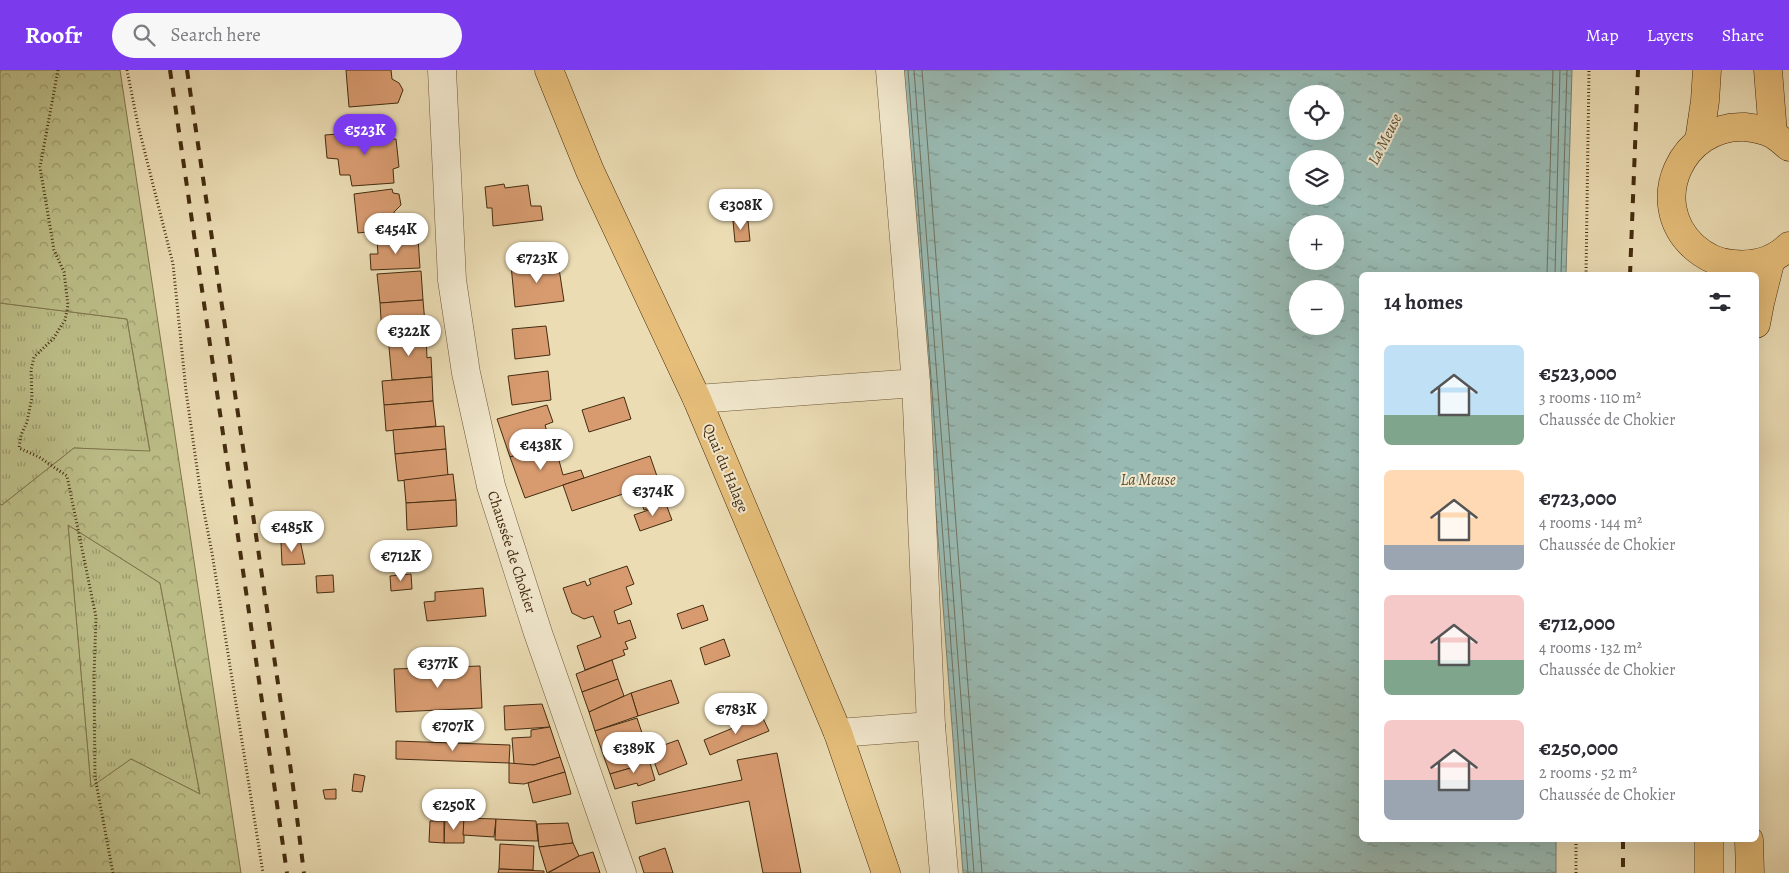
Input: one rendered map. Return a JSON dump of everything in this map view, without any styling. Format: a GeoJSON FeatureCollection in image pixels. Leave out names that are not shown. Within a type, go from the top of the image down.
{"type":"FeatureCollection","features":[{"type":"Feature","properties":{"kind":"main road","name":"Quai du Halage"},"geometry":{"type":"LineString","coordinates":[[549,70],[590,171],[697,399],[838,732],[886,873]]}},
{"type":"Feature","properties":{"kind":"main road"},"geometry":{"type":"LineString","coordinates":[[1699,140],[1705,101],[1707,70]]}},
{"type":"Feature","properties":{"kind":"main road"},"geometry":{"type":"LineString","coordinates":[[1768,70],[1781,141]]}},
{"type":"Feature","properties":{"kind":"main road"},"geometry":{"type":"LineString","coordinates":[[1780,252],[1748,265],[1702,265],[1675,220],[1671,198],[1674,176],[1684,156],[1699,140],[1716,131],[1735,127],[1755,128],[1781,141]]}},
{"type":"Feature","properties":{"kind":"main road"},"geometry":{"type":"LineString","coordinates":[[1759,308],[1780,252]]}},
{"type":"Feature","properties":{"kind":"main road"},"geometry":{"type":"LineString","coordinates":[[1709,842],[1709,873]]}},
{"type":"Feature","properties":{"kind":"main road"},"geometry":{"type":"LineString","coordinates":[[1749,842],[1750,873]]}},
{"type":"Feature","properties":{"kind":"street","name":"Chaussée de Chokier"},"geometry":{"type":"LineString","coordinates":[[442,70],[452,280],[466,373],[476,420],[491,486],[538,634],[622,873]]}},
{"type":"Feature","properties":{"kind":"street"},"geometry":{"type":"LineString","coordinates":[[890,70],[916,383],[932,726],[944,873]]}},
{"type":"Feature","properties":{"kind":"street"},"geometry":{"type":"LineString","coordinates":[[697,399],[916,383]]}},
{"type":"Feature","properties":{"kind":"street"},"geometry":{"type":"LineString","coordinates":[[838,732],[932,726]]}},
{"type":"Feature","properties":{"kind":"path"},"geometry":{"type":"LineString","coordinates":[[58,70],[40,168],[54,250],[64,272],[68,305],[66,320],[53,339],[34,357],[31,370],[32,396],[19,448],[39,457],[67,476],[96,617],[94,676],[95,777],[113,873]]}},
{"type":"Feature","properties":{"kind":"path"},"geometry":{"type":"LineString","coordinates":[[127,70],[138,126],[173,264],[186,392],[201,496],[212,552],[263,873]]}},
{"type":"Feature","properties":{"kind":"path"},"geometry":{"type":"LineString","coordinates":[[1586,272],[1589,70]]}},
{"type":"Feature","properties":{"kind":"path"},"geometry":{"type":"LineString","coordinates":[[1576,842],[1576,873]]}},
{"type":"Feature","properties":{"kind":"green space"},"geometry":{"type":"Polygon","coordinates":[[[120,70],[241,873],[0,873],[0,504],[2,505],[74,448],[150,451],[127,319],[0,303],[0,71],[120,70]],[[68,525],[91,787],[131,759],[200,794],[160,583],[68,525]]]}},
{"type":"Feature","properties":{"kind":"green space"},"geometry":{"type":"Polygon","coordinates":[[[0,303],[127,319],[150,452],[74,448],[2,505],[0,504],[0,303]]]}},
{"type":"Feature","properties":{"kind":"green space"},"geometry":{"type":"Polygon","coordinates":[[[68,525],[160,583],[200,794],[131,759],[91,788],[68,525]]]}},
{"type":"Feature","properties":{"kind":"water","name":"La Meuse"},"geometry":{"type":"Polygon","coordinates":[[[903,70],[1572,70],[1566,272],[1359,272],[1359,842],[1556,842],[1556,873],[963,873],[903,70]]]}},
{"type":"Feature","properties":{"kind":"building"},"geometry":{"type":"Polygon","coordinates":[[[346,70],[391,70],[392,79],[399,83],[403,90],[398,103],[349,107],[346,70]]]}},
{"type":"Feature","properties":{"kind":"building"},"geometry":{"type":"Polygon","coordinates":[[[390,130],[391,139],[396,139],[399,167],[393,169],[394,183],[352,186],[350,175],[340,175],[338,159],[327,158],[325,135],[390,130]]]}},
{"type":"Feature","properties":{"kind":"building"},"geometry":{"type":"Polygon","coordinates":[[[504,184],[505,188],[528,185],[531,206],[541,206],[543,220],[493,226],[492,208],[487,208],[485,187],[504,184]]]}},
{"type":"Feature","properties":{"kind":"building"},"geometry":{"type":"Polygon","coordinates":[[[392,189],[393,193],[399,194],[401,205],[394,212],[395,229],[358,233],[354,194],[392,189]]]}},
{"type":"Feature","properties":{"kind":"building"},"geometry":{"type":"Polygon","coordinates":[[[733,221],[748,221],[750,241],[735,242],[733,221]]]}},
{"type":"Feature","properties":{"kind":"building"},"geometry":{"type":"Polygon","coordinates":[[[418,238],[420,268],[371,270],[370,254],[378,254],[377,240],[418,238]]]}},
{"type":"Feature","properties":{"kind":"building"},"geometry":{"type":"Polygon","coordinates":[[[558,262],[564,301],[515,307],[511,265],[558,262]]]}},
{"type":"Feature","properties":{"kind":"building"},"geometry":{"type":"Polygon","coordinates":[[[421,271],[423,300],[380,303],[377,274],[421,271]]]}},
{"type":"Feature","properties":{"kind":"building"},"geometry":{"type":"Polygon","coordinates":[[[423,300],[426,335],[382,335],[380,303],[423,300]]]}},
{"type":"Feature","properties":{"kind":"building"},"geometry":{"type":"Polygon","coordinates":[[[546,326],[550,355],[515,359],[512,329],[546,326]]]}},
{"type":"Feature","properties":{"kind":"building"},"geometry":{"type":"Polygon","coordinates":[[[426,335],[427,358],[431,357],[432,377],[392,380],[388,336],[426,335]]]}},
{"type":"Feature","properties":{"kind":"building"},"geometry":{"type":"Polygon","coordinates":[[[548,371],[551,400],[512,405],[508,376],[548,371]]]}},
{"type":"Feature","properties":{"kind":"building"},"geometry":{"type":"Polygon","coordinates":[[[432,377],[433,401],[384,405],[382,381],[432,377]]]}},
{"type":"Feature","properties":{"kind":"building"},"geometry":{"type":"Polygon","coordinates":[[[624,397],[631,419],[589,432],[582,410],[624,397]]]}},
{"type":"Feature","properties":{"kind":"building"},"geometry":{"type":"Polygon","coordinates":[[[433,401],[436,426],[386,431],[384,405],[433,401]]]}},
{"type":"Feature","properties":{"kind":"building"},"geometry":{"type":"Polygon","coordinates":[[[547,405],[553,422],[545,425],[551,445],[510,457],[497,419],[547,405]]]}},
{"type":"Feature","properties":{"kind":"building"},"geometry":{"type":"Polygon","coordinates":[[[444,426],[446,449],[395,454],[393,430],[444,426]]]}},
{"type":"Feature","properties":{"kind":"building"},"geometry":{"type":"Polygon","coordinates":[[[551,445],[555,446],[563,475],[581,470],[584,478],[525,498],[510,457],[551,445]]]}},
{"type":"Feature","properties":{"kind":"building"},"geometry":{"type":"Polygon","coordinates":[[[446,449],[448,476],[398,481],[395,454],[446,449]]]}},
{"type":"Feature","properties":{"kind":"building"},"geometry":{"type":"Polygon","coordinates":[[[650,456],[659,482],[572,511],[563,485],[650,456]]]}},
{"type":"Feature","properties":{"kind":"building"},"geometry":{"type":"Polygon","coordinates":[[[453,474],[456,500],[406,503],[404,480],[453,474]]]}},
{"type":"Feature","properties":{"kind":"building"},"geometry":{"type":"Polygon","coordinates":[[[659,482],[666,503],[644,510],[637,490],[659,482]]]}},
{"type":"Feature","properties":{"kind":"building"},"geometry":{"type":"Polygon","coordinates":[[[456,500],[457,526],[407,530],[406,503],[456,500]]]}},
{"type":"Feature","properties":{"kind":"building"},"geometry":{"type":"Polygon","coordinates":[[[666,504],[672,520],[640,531],[634,515],[666,504]]]}},
{"type":"Feature","properties":{"kind":"building"},"geometry":{"type":"Polygon","coordinates":[[[300,540],[305,564],[282,565],[281,542],[300,540]]]}},
{"type":"Feature","properties":{"kind":"building"},"geometry":{"type":"Polygon","coordinates":[[[627,566],[634,584],[626,587],[632,604],[614,611],[618,624],[630,620],[636,638],[625,642],[628,649],[623,650],[625,655],[585,670],[577,646],[601,637],[593,616],[584,619],[572,613],[563,588],[585,581],[587,586],[591,584],[589,579],[627,566]]]}},
{"type":"Feature","properties":{"kind":"building"},"geometry":{"type":"Polygon","coordinates":[[[411,574],[412,589],[391,591],[390,576],[411,574]]]}},
{"type":"Feature","properties":{"kind":"building"},"geometry":{"type":"Polygon","coordinates":[[[333,575],[334,592],[317,593],[316,576],[333,575]]]}},
{"type":"Feature","properties":{"kind":"building"},"geometry":{"type":"Polygon","coordinates":[[[483,588],[486,616],[427,621],[424,602],[435,601],[435,592],[483,588]]]}},
{"type":"Feature","properties":{"kind":"building"},"geometry":{"type":"Polygon","coordinates":[[[703,605],[708,620],[682,629],[677,614],[703,605]]]}},
{"type":"Feature","properties":{"kind":"building"},"geometry":{"type":"Polygon","coordinates":[[[724,639],[730,656],[705,665],[700,648],[724,639]]]}},
{"type":"Feature","properties":{"kind":"building"},"geometry":{"type":"Polygon","coordinates":[[[612,660],[618,679],[582,692],[576,674],[612,660]]]}},
{"type":"Feature","properties":{"kind":"building"},"geometry":{"type":"Polygon","coordinates":[[[480,666],[482,708],[396,712],[394,669],[480,666]]]}},
{"type":"Feature","properties":{"kind":"building"},"geometry":{"type":"Polygon","coordinates":[[[618,679],[624,696],[589,712],[582,692],[618,679]]]}},
{"type":"Feature","properties":{"kind":"building"},"geometry":{"type":"Polygon","coordinates":[[[671,680],[679,703],[638,716],[631,693],[671,680]]]}},
{"type":"Feature","properties":{"kind":"building"},"geometry":{"type":"Polygon","coordinates":[[[631,693],[638,716],[595,731],[589,712],[631,693]]]}},
{"type":"Feature","properties":{"kind":"building"},"geometry":{"type":"Polygon","coordinates":[[[542,704],[550,727],[505,730],[504,706],[542,704]]]}},
{"type":"Feature","properties":{"kind":"building"},"geometry":{"type":"Polygon","coordinates":[[[762,716],[769,731],[710,755],[704,740],[762,716]]]}},
{"type":"Feature","properties":{"kind":"building"},"geometry":{"type":"Polygon","coordinates":[[[637,718],[645,742],[604,757],[595,731],[637,718]]]}},
{"type":"Feature","properties":{"kind":"building"},"geometry":{"type":"Polygon","coordinates":[[[550,727],[560,757],[534,765],[514,764],[512,738],[531,737],[531,730],[550,727]]]}},
{"type":"Feature","properties":{"kind":"building"},"geometry":{"type":"Polygon","coordinates":[[[678,740],[687,764],[659,775],[650,750],[678,740]]]}},
{"type":"Feature","properties":{"kind":"building"},"geometry":{"type":"Polygon","coordinates":[[[396,741],[510,745],[509,763],[396,759],[396,741]]]}},
{"type":"Feature","properties":{"kind":"building"},"geometry":{"type":"Polygon","coordinates":[[[645,742],[648,756],[633,761],[634,767],[610,774],[604,757],[645,742]]]}},
{"type":"Feature","properties":{"kind":"building"},"geometry":{"type":"Polygon","coordinates":[[[777,753],[801,873],[763,873],[749,801],[636,824],[632,802],[742,780],[737,760],[777,753]]]}},
{"type":"Feature","properties":{"kind":"building"},"geometry":{"type":"Polygon","coordinates":[[[648,756],[655,780],[638,786],[637,783],[615,789],[610,774],[634,767],[633,761],[648,756]]]}},
{"type":"Feature","properties":{"kind":"building"},"geometry":{"type":"Polygon","coordinates":[[[560,757],[565,772],[524,784],[509,783],[509,763],[534,765],[560,757]]]}},
{"type":"Feature","properties":{"kind":"building"},"geometry":{"type":"Polygon","coordinates":[[[565,772],[571,794],[533,803],[528,783],[565,772]]]}},
{"type":"Feature","properties":{"kind":"building"},"geometry":{"type":"Polygon","coordinates":[[[354,774],[365,776],[362,792],[352,791],[354,774]]]}},
{"type":"Feature","properties":{"kind":"building"},"geometry":{"type":"Polygon","coordinates":[[[336,789],[336,799],[325,799],[323,790],[336,789]]]}},
{"type":"Feature","properties":{"kind":"building"},"geometry":{"type":"Polygon","coordinates":[[[445,818],[464,819],[464,843],[444,843],[445,818]]]}},
{"type":"Feature","properties":{"kind":"building"},"geometry":{"type":"Polygon","coordinates":[[[464,818],[496,819],[494,837],[463,835],[464,818]]]}},
{"type":"Feature","properties":{"kind":"building"},"geometry":{"type":"Polygon","coordinates":[[[496,819],[536,821],[538,841],[495,840],[496,819]]]}},
{"type":"Feature","properties":{"kind":"building"},"geometry":{"type":"Polygon","coordinates":[[[430,821],[444,821],[444,843],[429,842],[430,821]]]}},
{"type":"Feature","properties":{"kind":"building"},"geometry":{"type":"Polygon","coordinates":[[[568,823],[573,843],[539,847],[537,824],[568,823]]]}},
{"type":"Feature","properties":{"kind":"building"},"geometry":{"type":"Polygon","coordinates":[[[573,843],[579,856],[547,873],[539,847],[573,843]]]}},
{"type":"Feature","properties":{"kind":"building"},"geometry":{"type":"Polygon","coordinates":[[[500,844],[534,846],[533,870],[499,869],[500,844]]]}},
{"type":"Feature","properties":{"kind":"building"},"geometry":{"type":"Polygon","coordinates":[[[665,848],[673,873],[644,873],[639,857],[665,848]]]}},
{"type":"Feature","properties":{"kind":"building"},"geometry":{"type":"Polygon","coordinates":[[[593,852],[600,873],[548,873],[579,856],[593,852]]]}},
{"type":"Feature","properties":{"kind":"building"},"geometry":{"type":"Polygon","coordinates":[[[499,869],[544,871],[544,873],[498,873],[499,869]]]}},
{"type":"Feature","properties":{"kind":"railway"},"geometry":{"type":"LineString","coordinates":[[170,70],[287,873]]}},
{"type":"Feature","properties":{"kind":"railway"},"geometry":{"type":"LineString","coordinates":[[187,70],[292,778],[304,873]]}},
{"type":"Feature","properties":{"kind":"railway"},"geometry":{"type":"LineString","coordinates":[[1630,272],[1638,70]]}},
{"type":"Feature","properties":{"kind":"railway"},"geometry":{"type":"LineString","coordinates":[[1623,842],[1623,873]]}}]}
